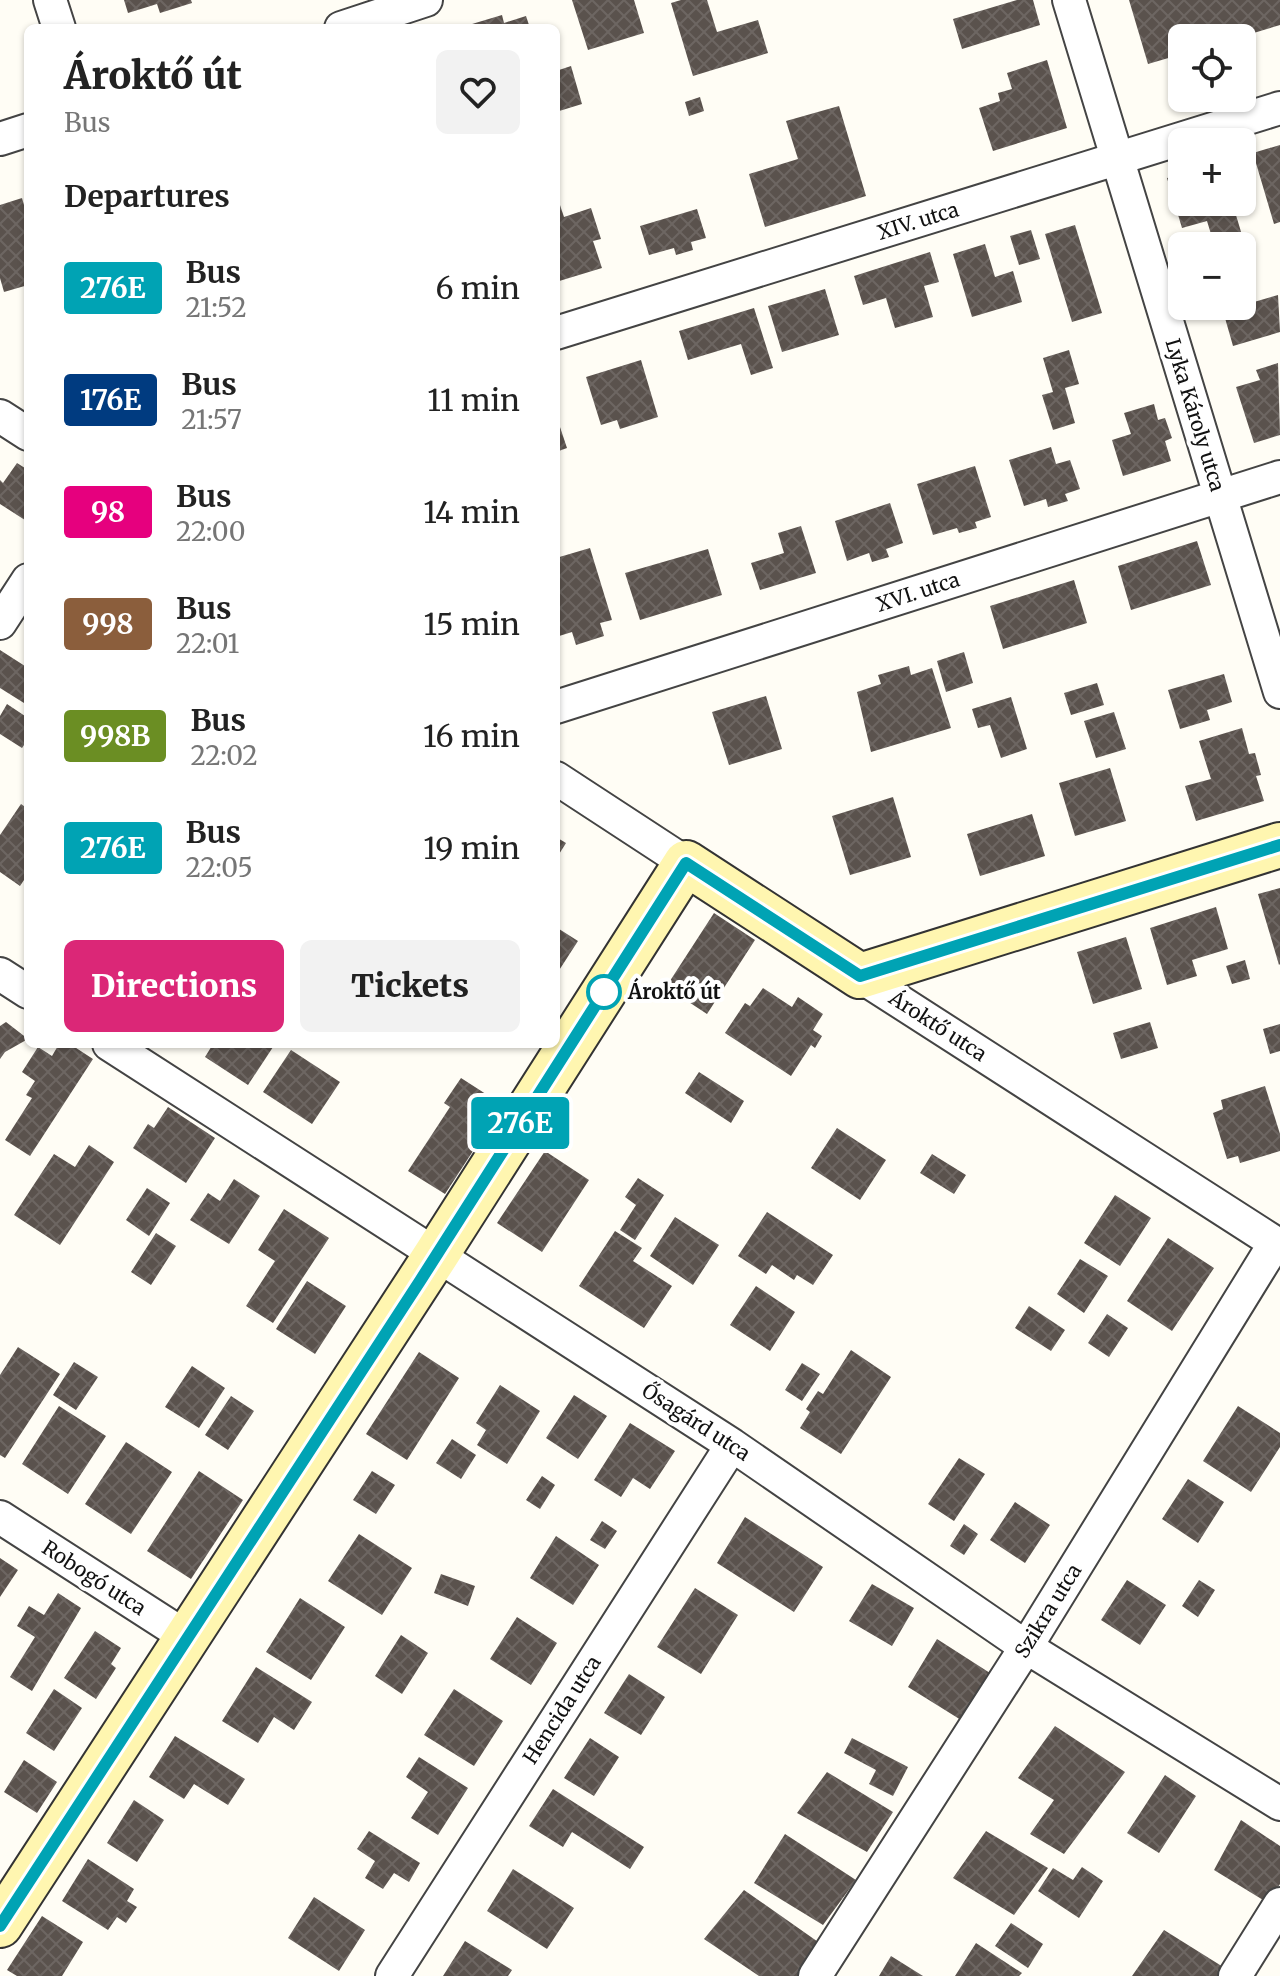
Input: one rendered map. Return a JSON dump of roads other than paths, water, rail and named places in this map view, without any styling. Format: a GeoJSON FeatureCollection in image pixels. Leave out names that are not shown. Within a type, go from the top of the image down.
{"type":"FeatureCollection","features":[{"type":"Feature","properties":{"kind":"street"},"geometry":{"type":"LineString","coordinates":[[50,0],[58,24]]}},
{"type":"Feature","properties":{"kind":"street"},"geometry":{"type":"LineString","coordinates":[[353,24],[426,0]]}},
{"type":"Feature","properties":{"kind":"street","name":"Lyka Károly utca"},"geometry":{"type":"LineString","coordinates":[[1069,0],[1280,692]]}},
{"type":"Feature","properties":{"kind":"street","name":"XIV. utca"},"geometry":{"type":"LineString","coordinates":[[560,332],[1280,108]]}},
{"type":"Feature","properties":{"kind":"street"},"geometry":{"type":"LineString","coordinates":[[0,139],[24,131]]}},
{"type":"Feature","properties":{"kind":"street"},"geometry":{"type":"LineString","coordinates":[[0,416],[24,431]]}},
{"type":"Feature","properties":{"kind":"street","name":"XVI. utca"},"geometry":{"type":"LineString","coordinates":[[560,706],[1280,477]]}},
{"type":"Feature","properties":{"kind":"street"},"geometry":{"type":"LineString","coordinates":[[0,623],[24,586]]}},
{"type":"Feature","properties":{"kind":"street","name":"Ároktő utca"},"geometry":{"type":"LineString","coordinates":[[560,781],[860,976],[1272,1233]]}},
{"type":"Feature","properties":{"kind":"street"},"geometry":{"type":"LineString","coordinates":[[860,976],[1280,845]]}},
{"type":"Feature","properties":{"kind":"street"},"geometry":{"type":"LineString","coordinates":[[0,1925],[436,1255],[686,863]]}},
{"type":"Feature","properties":{"kind":"street"},"geometry":{"type":"LineString","coordinates":[[0,974],[24,989]]}},
{"type":"Feature","properties":{"kind":"street","name":"Ősagárd utca"},"geometry":{"type":"LineString","coordinates":[[115,1048],[732,1445],[1026,1647],[1280,1804]]}},
{"type":"Feature","properties":{"kind":"street","name":"Szikra utca"},"geometry":{"type":"LineString","coordinates":[[815,1976],[1026,1647],[1272,1233]]}},
{"type":"Feature","properties":{"kind":"street","name":"Hencida utca"},"geometry":{"type":"LineString","coordinates":[[392,1976],[732,1445]]}},
{"type":"Feature","properties":{"kind":"street","name":"Robogó utca"},"geometry":{"type":"LineString","coordinates":[[0,1517],[188,1638]]}},
{"type":"Feature","properties":{"kind":"street"},"geometry":{"type":"LineString","coordinates":[[1235,1976],[1280,1904]]}},
{"type":"Feature","properties":{"kind":"place","name":"Ároktő út"},"geometry":{"type":"Point","coordinates":[604,992]}}]}
